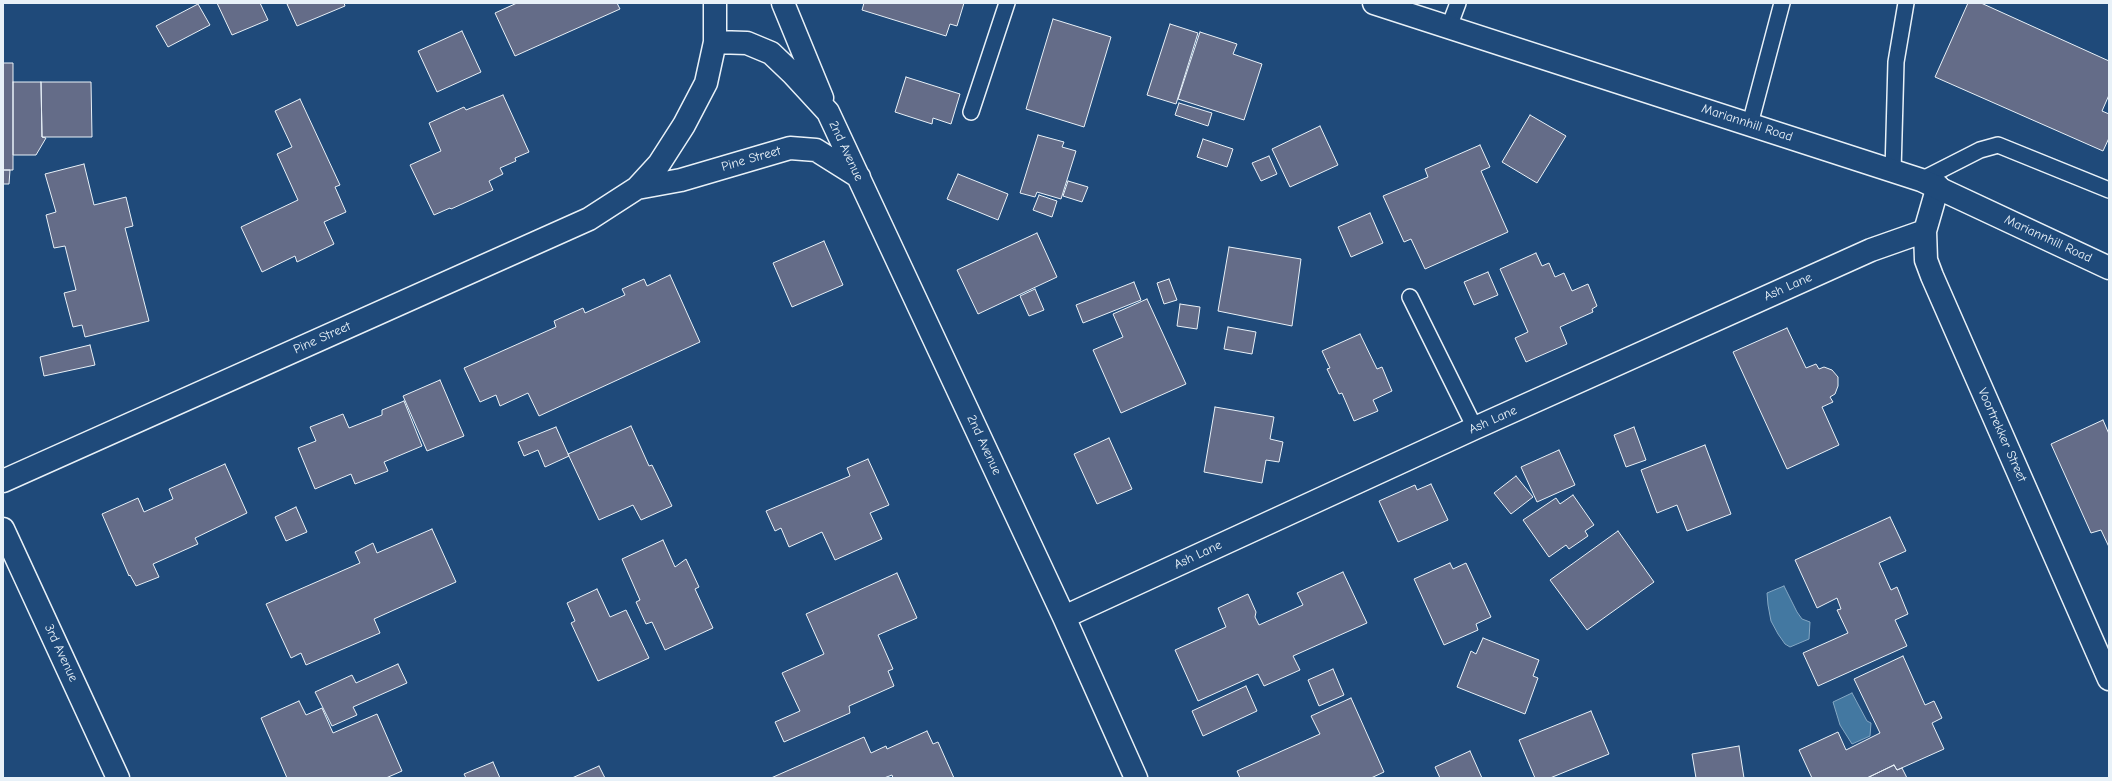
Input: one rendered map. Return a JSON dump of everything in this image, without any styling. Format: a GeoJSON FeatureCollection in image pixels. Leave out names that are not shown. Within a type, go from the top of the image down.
{"type":"FeatureCollection","features":[{"type":"Feature","properties":{"kind":"street"},"geometry":{"type":"LineString","coordinates":[[715,3],[715,42]]}},
{"type":"Feature","properties":{"kind":"street","name":"2nd Avenue"},"geometry":{"type":"LineString","coordinates":[[783,3],[828,112],[1064,617],[1136,778]]}},
{"type":"Feature","properties":{"kind":"street","name":"Mariannhill Road"},"geometry":{"type":"LineString","coordinates":[[1374,3],[1929,183],[2107,262]]}},
{"type":"Feature","properties":{"kind":"street","name":"2nd Avenue"},"geometry":{"type":"LineString","coordinates":[[715,42],[747,43],[771,53],[793,74],[828,112]]}},
{"type":"Feature","properties":{"kind":"street","name":"Pine Street"},"geometry":{"type":"LineString","coordinates":[[3,481],[589,219],[637,188],[659,164],[684,125],[706,83],[715,42]]}},
{"type":"Feature","properties":{"kind":"street","name":"Pine Street"},"geometry":{"type":"LineString","coordinates":[[637,188],[681,180],[790,148],[816,150],[859,177]]}},
{"type":"Feature","properties":{"kind":"street","name":"Voortrekker Street"},"geometry":{"type":"LineString","coordinates":[[1929,183],[1925,231],[1926,260],[2109,679]]}},
{"type":"Feature","properties":{"kind":"street","name":"Ash Lane"},"geometry":{"type":"LineString","coordinates":[[1064,617],[1475,428],[1872,250],[1925,231]]}},
{"type":"Feature","properties":{"kind":"street","name":"3rd Avenue"},"geometry":{"type":"LineString","coordinates":[[3,529],[118,778]]}},
{"type":"Feature","properties":{"kind":"lane"},"geometry":{"type":"LineString","coordinates":[[971,112],[1007,3]]}},
{"type":"Feature","properties":{"kind":"lane"},"geometry":{"type":"LineString","coordinates":[[1449,27],[1458,3]]}},
{"type":"Feature","properties":{"kind":"lane"},"geometry":{"type":"LineString","coordinates":[[1750,124],[1782,3]]}},
{"type":"Feature","properties":{"kind":"lane"},"geometry":{"type":"LineString","coordinates":[[1893,171],[1896,62],[1906,3]]}},
{"type":"Feature","properties":{"kind":"lane"},"geometry":{"type":"LineString","coordinates":[[1929,183],[1980,150],[1998,145],[2109,190]]}},
{"type":"Feature","properties":{"kind":"lane"},"geometry":{"type":"LineString","coordinates":[[1410,297],[1475,428]]}},
{"type":"Feature","properties":{"kind":"water"},"geometry":{"type":"Polygon","coordinates":[[[1784,586],[1802,619],[1810,622],[1809,639],[1790,647],[1785,644],[1771,621],[1768,605],[1767,593],[1784,586]]]}},
{"type":"Feature","properties":{"kind":"water"},"geometry":{"type":"Polygon","coordinates":[[[1852,693],[1867,721],[1871,723],[1870,736],[1852,744],[1840,725],[1833,702],[1852,693]]]}},
{"type":"Feature","properties":{"kind":"building"},"geometry":{"type":"Polygon","coordinates":[[[217,3],[260,3],[268,20],[232,35],[217,3]]]}},
{"type":"Feature","properties":{"kind":"building"},"geometry":{"type":"Polygon","coordinates":[[[344,3],[345,6],[297,26],[287,4],[344,3]]]}},
{"type":"Feature","properties":{"kind":"building"},"geometry":{"type":"Polygon","coordinates":[[[517,3],[617,3],[620,9],[515,56],[495,13],[517,3]]]}},
{"type":"Feature","properties":{"kind":"building"},"geometry":{"type":"Polygon","coordinates":[[[864,3],[964,3],[957,26],[950,24],[946,36],[862,10],[864,3]]]}},
{"type":"Feature","properties":{"kind":"building"},"geometry":{"type":"Polygon","coordinates":[[[1968,3],[1981,3],[2109,61],[2109,95],[2102,111],[2109,114],[2109,138],[2103,151],[1935,77],[1968,3]]]}},
{"type":"Feature","properties":{"kind":"building"},"geometry":{"type":"Polygon","coordinates":[[[198,4],[210,25],[168,47],[156,26],[198,4]]]}},
{"type":"Feature","properties":{"kind":"building"},"geometry":{"type":"Polygon","coordinates":[[[1053,19],[1111,37],[1084,127],[1026,109],[1053,19]]]}},
{"type":"Feature","properties":{"kind":"building"},"geometry":{"type":"Polygon","coordinates":[[[1170,24],[1198,33],[1176,104],[1147,95],[1170,24]]]}},
{"type":"Feature","properties":{"kind":"building"},"geometry":{"type":"Polygon","coordinates":[[[462,31],[481,72],[437,92],[418,51],[462,31]]]}},
{"type":"Feature","properties":{"kind":"building"},"geometry":{"type":"Polygon","coordinates":[[[1200,32],[1237,44],[1233,54],[1262,64],[1244,120],[1178,99],[1200,32]]]}},
{"type":"Feature","properties":{"kind":"building"},"geometry":{"type":"Polygon","coordinates":[[[3,63],[13,63],[13,170],[3,170],[3,63]]]}},
{"type":"Feature","properties":{"kind":"building"},"geometry":{"type":"Polygon","coordinates":[[[906,77],[960,94],[951,124],[933,118],[932,124],[895,112],[906,77]]]}},
{"type":"Feature","properties":{"kind":"building"},"geometry":{"type":"Polygon","coordinates":[[[13,82],[41,82],[42,137],[46,138],[36,155],[13,155],[13,82]]]}},
{"type":"Feature","properties":{"kind":"building"},"geometry":{"type":"Polygon","coordinates":[[[41,82],[91,82],[92,137],[42,137],[41,82]]]}},
{"type":"Feature","properties":{"kind":"building"},"geometry":{"type":"Polygon","coordinates":[[[503,95],[529,152],[515,158],[516,161],[500,168],[503,174],[489,181],[493,190],[434,215],[410,165],[441,151],[429,123],[464,107],[466,110],[503,95]]]}},
{"type":"Feature","properties":{"kind":"building"},"geometry":{"type":"Polygon","coordinates":[[[300,99],[340,185],[335,187],[346,212],[324,222],[334,244],[297,262],[295,256],[262,272],[241,227],[298,200],[277,154],[292,147],[275,111],[300,99]]]}},
{"type":"Feature","properties":{"kind":"building"},"geometry":{"type":"Polygon","coordinates":[[[1179,103],[1212,113],[1208,126],[1175,115],[1179,103]]]}},
{"type":"Feature","properties":{"kind":"building"},"geometry":{"type":"Polygon","coordinates":[[[1530,115],[1566,136],[1537,183],[1502,162],[1530,115]]]}},
{"type":"Feature","properties":{"kind":"building"},"geometry":{"type":"Polygon","coordinates":[[[1320,126],[1338,165],[1290,187],[1272,149],[1320,126]]]}},
{"type":"Feature","properties":{"kind":"building"},"geometry":{"type":"Polygon","coordinates":[[[1038,135],[1064,142],[1062,147],[1076,151],[1061,199],[1037,192],[1035,197],[1020,193],[1038,135]]]}},
{"type":"Feature","properties":{"kind":"building"},"geometry":{"type":"Polygon","coordinates":[[[1203,139],[1233,149],[1227,167],[1197,157],[1203,139]]]}},
{"type":"Feature","properties":{"kind":"building"},"geometry":{"type":"Polygon","coordinates":[[[1480,145],[1490,167],[1481,171],[1508,232],[1425,269],[1411,239],[1404,242],[1383,196],[1428,177],[1425,169],[1480,145]]]}},
{"type":"Feature","properties":{"kind":"building"},"geometry":{"type":"Polygon","coordinates":[[[1269,156],[1277,174],[1261,181],[1252,163],[1269,156]]]}},
{"type":"Feature","properties":{"kind":"building"},"geometry":{"type":"Polygon","coordinates":[[[84,164],[94,205],[126,197],[133,226],[125,228],[149,321],[85,337],[82,325],[73,327],[64,293],[76,290],[65,246],[54,248],[46,215],[56,212],[45,174],[84,164]]]}},
{"type":"Feature","properties":{"kind":"building"},"geometry":{"type":"Polygon","coordinates":[[[3,170],[10,170],[9,184],[3,184],[3,170]]]}},
{"type":"Feature","properties":{"kind":"building"},"geometry":{"type":"Polygon","coordinates":[[[958,174],[1008,194],[998,220],[947,199],[958,174]]]}},
{"type":"Feature","properties":{"kind":"building"},"geometry":{"type":"Polygon","coordinates":[[[1068,181],[1088,187],[1082,202],[1063,196],[1068,181]]]}},
{"type":"Feature","properties":{"kind":"building"},"geometry":{"type":"Polygon","coordinates":[[[1039,195],[1057,201],[1052,217],[1033,210],[1039,195]]]}},
{"type":"Feature","properties":{"kind":"building"},"geometry":{"type":"Polygon","coordinates":[[[1370,213],[1383,243],[1351,257],[1338,227],[1370,213]]]}},
{"type":"Feature","properties":{"kind":"building"},"geometry":{"type":"Polygon","coordinates":[[[1037,233],[1057,277],[978,314],[957,270],[1037,233]]]}},
{"type":"Feature","properties":{"kind":"building"},"geometry":{"type":"Polygon","coordinates":[[[824,241],[843,285],[792,307],[773,263],[824,241]]]}},
{"type":"Feature","properties":{"kind":"building"},"geometry":{"type":"Polygon","coordinates":[[[1229,247],[1301,259],[1292,326],[1218,311],[1229,247]]]}},
{"type":"Feature","properties":{"kind":"building"},"geometry":{"type":"Polygon","coordinates":[[[1536,253],[1542,266],[1549,263],[1555,277],[1564,273],[1572,291],[1588,284],[1597,306],[1592,309],[1593,312],[1560,327],[1567,344],[1526,362],[1515,338],[1528,332],[1500,269],[1536,253]]]}},
{"type":"Feature","properties":{"kind":"building"},"geometry":{"type":"Polygon","coordinates":[[[1488,272],[1498,295],[1474,305],[1464,282],[1488,272]]]}},
{"type":"Feature","properties":{"kind":"building"},"geometry":{"type":"Polygon","coordinates":[[[670,275],[700,342],[539,416],[528,393],[500,406],[496,395],[480,402],[464,368],[556,327],[554,321],[583,308],[585,313],[625,295],[622,289],[644,279],[647,286],[670,275]]]}},
{"type":"Feature","properties":{"kind":"building"},"geometry":{"type":"Polygon","coordinates":[[[1169,279],[1177,300],[1164,304],[1157,283],[1169,279]]]}},
{"type":"Feature","properties":{"kind":"building"},"geometry":{"type":"Polygon","coordinates":[[[1134,282],[1141,300],[1083,323],[1076,305],[1134,282]]]}},
{"type":"Feature","properties":{"kind":"building"},"geometry":{"type":"Polygon","coordinates":[[[1035,289],[1044,310],[1029,316],[1020,296],[1035,289]]]}},
{"type":"Feature","properties":{"kind":"building"},"geometry":{"type":"Polygon","coordinates":[[[1147,299],[1186,384],[1121,413],[1093,350],[1123,337],[1113,314],[1147,299]]]}},
{"type":"Feature","properties":{"kind":"building"},"geometry":{"type":"Polygon","coordinates":[[[1180,304],[1200,307],[1197,329],[1177,326],[1180,304]]]}},
{"type":"Feature","properties":{"kind":"building"},"geometry":{"type":"Polygon","coordinates":[[[1228,327],[1256,332],[1252,354],[1224,349],[1228,327]]]}},
{"type":"Feature","properties":{"kind":"building"},"geometry":{"type":"Polygon","coordinates":[[[1787,328],[1806,368],[1816,364],[1819,369],[1824,367],[1832,370],[1838,377],[1838,386],[1835,394],[1830,397],[1833,402],[1822,407],[1839,445],[1787,469],[1733,352],[1787,328]]]}},
{"type":"Feature","properties":{"kind":"building"},"geometry":{"type":"Polygon","coordinates":[[[1360,334],[1377,369],[1382,367],[1392,391],[1373,400],[1378,411],[1354,421],[1342,393],[1339,394],[1327,369],[1330,368],[1322,351],[1360,334]]]}},
{"type":"Feature","properties":{"kind":"building"},"geometry":{"type":"Polygon","coordinates":[[[90,345],[95,365],[44,376],[40,357],[90,345]]]}},
{"type":"Feature","properties":{"kind":"building"},"geometry":{"type":"Polygon","coordinates":[[[440,380],[464,436],[427,451],[403,396],[440,380]]]}},
{"type":"Feature","properties":{"kind":"building"},"geometry":{"type":"Polygon","coordinates":[[[404,401],[422,446],[384,462],[388,471],[355,484],[351,474],[315,489],[298,448],[316,441],[310,427],[343,414],[349,428],[382,415],[382,410],[404,401]]]}},
{"type":"Feature","properties":{"kind":"building"},"geometry":{"type":"Polygon","coordinates":[[[1215,407],[1274,417],[1270,439],[1283,442],[1279,462],[1266,460],[1262,483],[1204,472],[1215,407]]]}},
{"type":"Feature","properties":{"kind":"building"},"geometry":{"type":"Polygon","coordinates":[[[2103,420],[2109,434],[2109,547],[2101,530],[2091,533],[2051,444],[2103,420]]]}},
{"type":"Feature","properties":{"kind":"building"},"geometry":{"type":"Polygon","coordinates":[[[631,426],[649,466],[652,465],[672,506],[641,520],[633,505],[599,520],[568,454],[631,426]]]}},
{"type":"Feature","properties":{"kind":"building"},"geometry":{"type":"Polygon","coordinates":[[[556,427],[569,456],[545,467],[538,450],[524,456],[518,442],[556,427]]]}},
{"type":"Feature","properties":{"kind":"building"},"geometry":{"type":"Polygon","coordinates":[[[1634,427],[1646,460],[1626,467],[1614,435],[1634,427]]]}},
{"type":"Feature","properties":{"kind":"building"},"geometry":{"type":"Polygon","coordinates":[[[1109,438],[1132,489],[1097,504],[1074,454],[1109,438]]]}},
{"type":"Feature","properties":{"kind":"building"},"geometry":{"type":"Polygon","coordinates":[[[1705,445],[1731,514],[1687,531],[1677,505],[1657,513],[1641,470],[1705,445]]]}},
{"type":"Feature","properties":{"kind":"building"},"geometry":{"type":"Polygon","coordinates":[[[1559,450],[1575,485],[1537,502],[1521,467],[1559,450]]]}},
{"type":"Feature","properties":{"kind":"building"},"geometry":{"type":"Polygon","coordinates":[[[868,459],[889,505],[870,513],[882,539],[835,560],[822,532],[789,547],[781,528],[775,531],[766,511],[850,476],[847,468],[868,459]]]}},
{"type":"Feature","properties":{"kind":"building"},"geometry":{"type":"Polygon","coordinates":[[[225,464],[247,513],[195,538],[198,544],[153,564],[159,577],[136,586],[130,575],[129,576],[102,514],[138,498],[144,512],[173,499],[169,489],[225,464]]]}},
{"type":"Feature","properties":{"kind":"building"},"geometry":{"type":"Polygon","coordinates":[[[1516,476],[1533,497],[1511,514],[1494,493],[1516,476]]]}},
{"type":"Feature","properties":{"kind":"building"},"geometry":{"type":"Polygon","coordinates":[[[1431,484],[1448,520],[1398,542],[1379,501],[1415,485],[1417,490],[1431,484]]]}},
{"type":"Feature","properties":{"kind":"building"},"geometry":{"type":"Polygon","coordinates":[[[1573,495],[1594,525],[1585,531],[1588,536],[1569,549],[1566,545],[1549,557],[1523,520],[1556,498],[1560,504],[1573,495]]]}},
{"type":"Feature","properties":{"kind":"building"},"geometry":{"type":"Polygon","coordinates":[[[296,507],[307,532],[286,541],[275,517],[296,507]]]}},
{"type":"Feature","properties":{"kind":"building"},"geometry":{"type":"Polygon","coordinates":[[[1890,517],[1906,551],[1879,563],[1891,590],[1897,587],[1908,614],[1895,620],[1907,646],[1818,686],[1803,653],[1848,633],[1837,610],[1841,609],[1837,598],[1817,608],[1795,560],[1890,517]]]}},
{"type":"Feature","properties":{"kind":"building"},"geometry":{"type":"Polygon","coordinates":[[[432,529],[456,582],[374,619],[380,633],[306,665],[301,653],[291,658],[266,604],[360,563],[355,552],[373,543],[377,553],[432,529]]]}},
{"type":"Feature","properties":{"kind":"building"},"geometry":{"type":"Polygon","coordinates":[[[1618,531],[1654,582],[1587,630],[1550,580],[1618,531]]]}},
{"type":"Feature","properties":{"kind":"building"},"geometry":{"type":"Polygon","coordinates":[[[663,540],[675,567],[686,559],[699,587],[695,589],[713,628],[665,650],[652,622],[646,624],[636,602],[640,600],[622,559],[663,540]]]}},
{"type":"Feature","properties":{"kind":"building"},"geometry":{"type":"Polygon","coordinates":[[[1450,563],[1453,569],[1466,563],[1491,617],[1476,624],[1478,630],[1444,645],[1414,579],[1450,563]]]}},
{"type":"Feature","properties":{"kind":"building"},"geometry":{"type":"Polygon","coordinates":[[[1343,572],[1367,623],[1293,656],[1300,670],[1264,686],[1258,674],[1198,701],[1175,650],[1226,627],[1218,608],[1248,594],[1256,612],[1255,617],[1259,625],[1303,605],[1297,593],[1343,572]]]}},
{"type":"Feature","properties":{"kind":"building"},"geometry":{"type":"Polygon","coordinates":[[[897,573],[917,618],[878,635],[893,669],[888,671],[894,686],[849,706],[850,713],[784,742],[775,722],[800,711],[782,673],[824,654],[806,614],[897,573]]]}},
{"type":"Feature","properties":{"kind":"building"},"geometry":{"type":"Polygon","coordinates":[[[597,589],[610,617],[626,610],[649,658],[598,681],[571,623],[575,621],[567,603],[597,589]]]}},
{"type":"Feature","properties":{"kind":"building"},"geometry":{"type":"Polygon","coordinates":[[[1483,638],[1539,660],[1533,676],[1538,678],[1525,714],[1457,687],[1471,651],[1476,654],[1483,638]]]}},
{"type":"Feature","properties":{"kind":"building"},"geometry":{"type":"Polygon","coordinates":[[[1903,656],[1925,705],[1934,701],[1942,718],[1932,723],[1944,749],[1897,770],[1894,765],[1867,778],[1812,778],[1799,750],[1838,732],[1846,750],[1880,733],[1854,679],[1903,656]]]}},
{"type":"Feature","properties":{"kind":"building"},"geometry":{"type":"Polygon","coordinates":[[[398,664],[407,683],[353,707],[357,715],[332,726],[315,692],[352,675],[356,683],[398,664]]]}},
{"type":"Feature","properties":{"kind":"building"},"geometry":{"type":"Polygon","coordinates":[[[1333,669],[1344,695],[1319,706],[1308,680],[1333,669]]]}},
{"type":"Feature","properties":{"kind":"building"},"geometry":{"type":"Polygon","coordinates":[[[1246,686],[1257,711],[1203,736],[1192,711],[1246,686]]]}},
{"type":"Feature","properties":{"kind":"building"},"geometry":{"type":"Polygon","coordinates":[[[1351,698],[1384,772],[1371,778],[1240,778],[1237,771],[1320,734],[1311,716],[1351,698]]]}},
{"type":"Feature","properties":{"kind":"building"},"geometry":{"type":"Polygon","coordinates":[[[299,701],[306,715],[322,708],[333,733],[377,714],[402,771],[386,778],[287,778],[261,718],[299,701]]]}},
{"type":"Feature","properties":{"kind":"building"},"geometry":{"type":"Polygon","coordinates":[[[1591,711],[1609,754],[1550,778],[1535,778],[1519,740],[1591,711]]]}},
{"type":"Feature","properties":{"kind":"building"},"geometry":{"type":"Polygon","coordinates":[[[927,731],[933,744],[938,742],[954,778],[893,778],[892,775],[884,778],[771,778],[864,737],[871,753],[886,746],[887,749],[927,731]]]}},
{"type":"Feature","properties":{"kind":"building"},"geometry":{"type":"Polygon","coordinates":[[[1739,746],[1744,778],[1696,778],[1692,754],[1739,746]]]}},
{"type":"Feature","properties":{"kind":"building"},"geometry":{"type":"Polygon","coordinates":[[[1470,751],[1482,778],[1440,778],[1435,767],[1470,751]]]}},
{"type":"Feature","properties":{"kind":"building"},"geometry":{"type":"Polygon","coordinates":[[[493,762],[500,778],[466,778],[464,774],[493,762]]]}},
{"type":"Feature","properties":{"kind":"building"},"geometry":{"type":"Polygon","coordinates":[[[1894,765],[1897,770],[1902,768],[1907,778],[1867,778],[1894,765]]]}},
{"type":"Feature","properties":{"kind":"building"},"geometry":{"type":"Polygon","coordinates":[[[599,766],[605,778],[572,778],[599,766]]]}}]}
